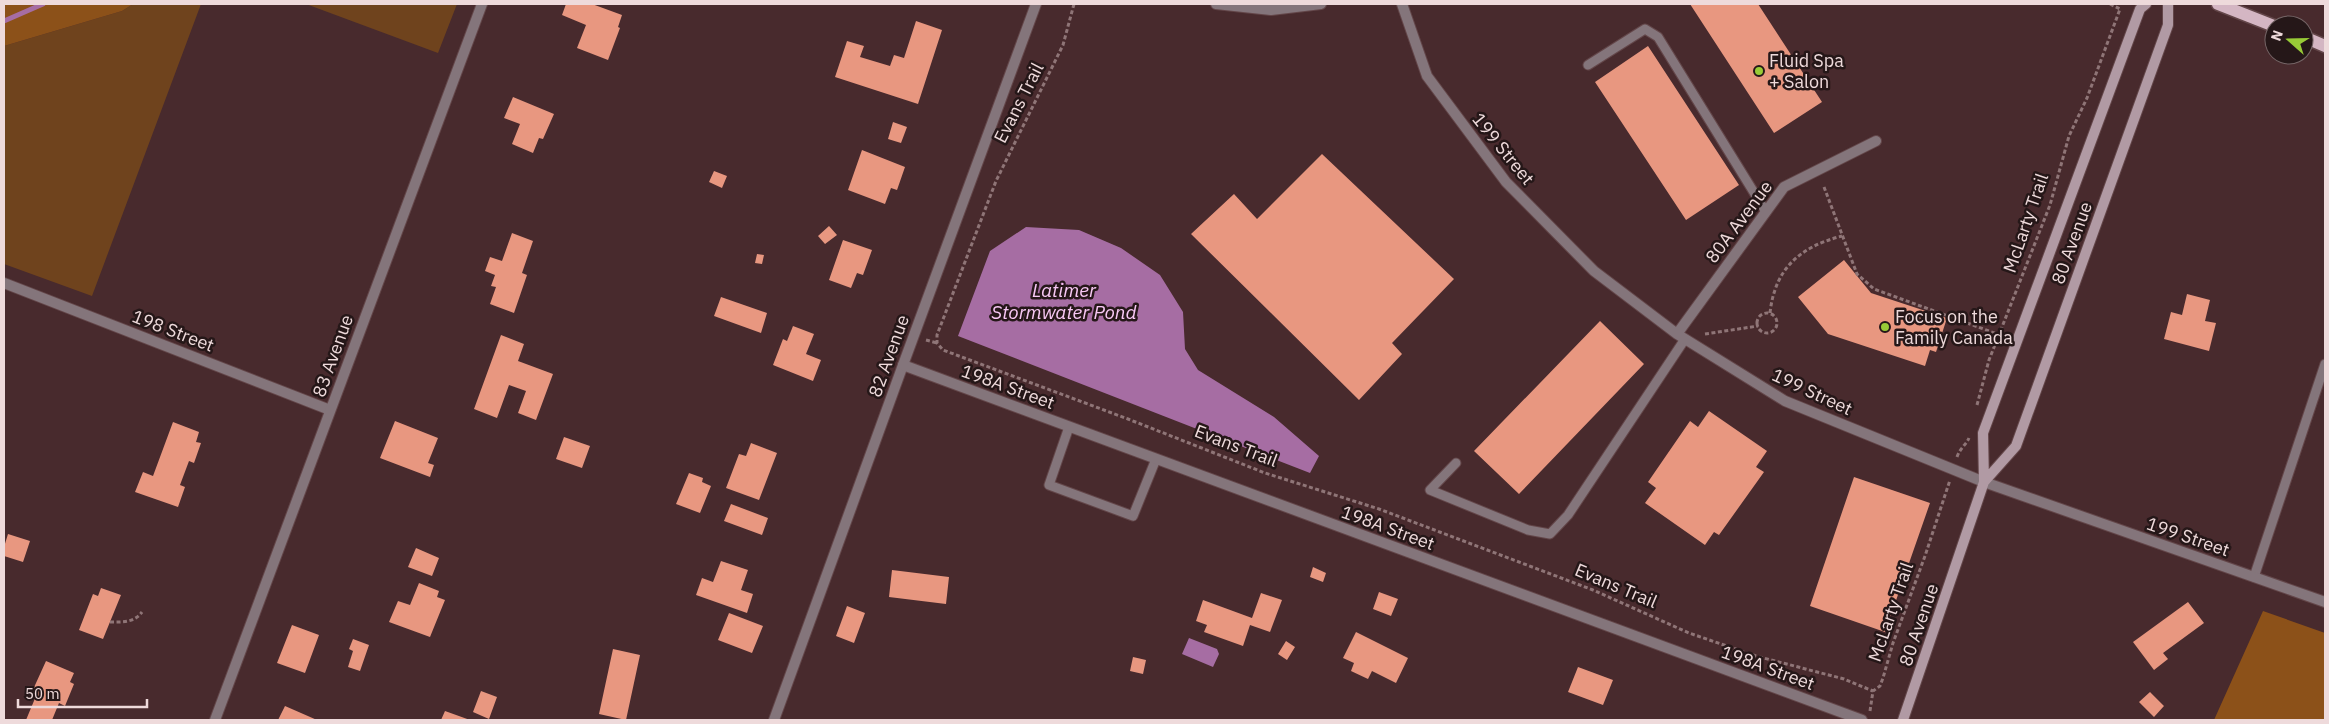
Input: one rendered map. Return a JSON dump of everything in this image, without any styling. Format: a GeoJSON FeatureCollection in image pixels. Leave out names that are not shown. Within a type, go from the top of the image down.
{"type":"FeatureCollection","features":[{"type":"Feature","properties":{"kind":"main road","name":"80 Avenue"},"geometry":{"type":"LineString","coordinates":[[1903,720],[1984,482],[1983,433],[2140,9],[2146,4]]}},
{"type":"Feature","properties":{"kind":"main road","name":"80 Avenue"},"geometry":{"type":"LineString","coordinates":[[1984,482],[2016,446],[2168,25],[2168,4]]}},
{"type":"Feature","properties":{"kind":"main road"},"geometry":{"type":"LineString","coordinates":[[2218,4],[2264,22]]}},
{"type":"Feature","properties":{"kind":"street","name":"83 Avenue"},"geometry":{"type":"LineString","coordinates":[[215,720],[482,4]]}},
{"type":"Feature","properties":{"kind":"street","name":"82 Avenue"},"geometry":{"type":"LineString","coordinates":[[774,720],[1036,4]]}},
{"type":"Feature","properties":{"kind":"street"},"geometry":{"type":"LineString","coordinates":[[1216,4],[1271,10],[1320,4]]}},
{"type":"Feature","properties":{"kind":"street","name":"199 Street"},"geometry":{"type":"LineString","coordinates":[[1402,4],[1427,76],[1506,182],[1594,271],[1681,336],[1785,401],[1984,482],[2325,602]]}},
{"type":"Feature","properties":{"kind":"street","name":"80A Avenue"},"geometry":{"type":"LineString","coordinates":[[1681,336],[1784,187],[1876,141]]}},
{"type":"Feature","properties":{"kind":"street","name":"198 Street"},"geometry":{"type":"LineString","coordinates":[[4,283],[330,410]]}},
{"type":"Feature","properties":{"kind":"street","name":"198A Street"},"geometry":{"type":"LineString","coordinates":[[903,365],[1862,720]]}},
{"type":"Feature","properties":{"kind":"lane"},"geometry":{"type":"LineString","coordinates":[[1588,65],[1646,29],[1652,32],[1658,37],[1766,212]]}},
{"type":"Feature","properties":{"kind":"lane"},"geometry":{"type":"LineString","coordinates":[[1456,463],[1430,490],[1528,530],[1550,534],[1568,515],[1681,336]]}},
{"type":"Feature","properties":{"kind":"lane"},"geometry":{"type":"LineString","coordinates":[[2254,577],[2325,364]]}},
{"type":"Feature","properties":{"kind":"lane"},"geometry":{"type":"LineString","coordinates":[[1070,427],[1049,485],[1134,516],[1156,459]]}},
{"type":"Feature","properties":{"kind":"path","name":"Evans Trail"},"geometry":{"type":"LineString","coordinates":[[1074,4],[1063,45],[996,181],[940,326],[937,344],[943,350],[1128,418],[1265,473],[1388,512],[1593,590],[1689,633],[1756,656],[1844,679],[1873,691]]}},
{"type":"Feature","properties":{"kind":"path"},"geometry":{"type":"LineString","coordinates":[[2110,4],[2120,9],[2124,5]]}},
{"type":"Feature","properties":{"kind":"path","name":"McLarty Trail"},"geometry":{"type":"LineString","coordinates":[[1976,410],[1989,360],[2050,205],[2069,136],[2087,98],[2120,9]]}},
{"type":"Feature","properties":{"kind":"path"},"geometry":{"type":"LineString","coordinates":[[1824,187],[1857,274],[1874,289],[2000,335]]}},
{"type":"Feature","properties":{"kind":"path"},"geometry":{"type":"LineString","coordinates":[[1770,313],[1774,290],[1782,274],[1795,258],[1823,241],[1842,236]]}},
{"type":"Feature","properties":{"kind":"path"},"geometry":{"type":"LineString","coordinates":[[1770,313],[1777,319],[1775,329],[1766,333],[1758,326],[1757,320],[1761,314],[1770,313]]}},
{"type":"Feature","properties":{"kind":"path"},"geometry":{"type":"LineString","coordinates":[[1706,334],[1758,326]]}},
{"type":"Feature","properties":{"kind":"path"},"geometry":{"type":"LineString","coordinates":[[1961,446],[1967,442],[1969,436]]}},
{"type":"Feature","properties":{"kind":"path","name":"McLarty Trail"},"geometry":{"type":"LineString","coordinates":[[1871,703],[1873,691],[1880,686],[1883,678],[1893,643],[1925,556],[1943,498]]}},
{"type":"Feature","properties":{"kind":"path"},"geometry":{"type":"LineString","coordinates":[[110,622],[128,622],[138,618],[142,612]]}},
{"type":"Feature","properties":{"kind":"shaded area"},"geometry":{"type":"Polygon","coordinates":[[[4,4],[133,4],[122,11],[4,46],[4,4]]]}},
{"type":"Feature","properties":{"kind":"shaded area"},"geometry":{"type":"Polygon","coordinates":[[[133,4],[201,4],[92,296],[4,264],[4,46],[122,11],[133,4]]]}},
{"type":"Feature","properties":{"kind":"shaded area"},"geometry":{"type":"Polygon","coordinates":[[[306,4],[457,4],[438,53],[306,4]]]}},
{"type":"Feature","properties":{"kind":"shaded area"},"geometry":{"type":"Polygon","coordinates":[[[2263,611],[2325,633],[2325,720],[2214,720],[2263,611]]]}},
{"type":"Feature","properties":{"kind":"water","name":"Latimer Stormwater Pond"},"geometry":{"type":"Polygon","coordinates":[[[1026,227],[1079,230],[1121,248],[1160,275],[1183,312],[1185,349],[1198,370],[1274,417],[1319,456],[1310,473],[958,336],[990,251],[1026,227]]]}},
{"type":"Feature","properties":{"kind":"water"},"geometry":{"type":"Polygon","coordinates":[[[1189,638],[1217,649],[1219,654],[1213,667],[1182,654],[1189,638]]]}},
{"type":"Feature","properties":{"kind":"building"},"geometry":{"type":"Polygon","coordinates":[[[566,4],[592,4],[622,15],[618,27],[620,28],[608,60],[577,48],[586,25],[562,15],[566,4]]]}},
{"type":"Feature","properties":{"kind":"building"},"geometry":{"type":"Polygon","coordinates":[[[1690,4],[1758,4],[1822,102],[1774,133],[1690,4]]]}},
{"type":"Feature","properties":{"kind":"building"},"geometry":{"type":"Polygon","coordinates":[[[916,21],[942,30],[918,104],[835,77],[847,41],[864,46],[860,57],[890,66],[894,55],[904,58],[916,21]]]}},
{"type":"Feature","properties":{"kind":"building"},"geometry":{"type":"Polygon","coordinates":[[[1648,46],[1739,185],[1686,220],[1595,82],[1648,46]]]}},
{"type":"Feature","properties":{"kind":"building"},"geometry":{"type":"Polygon","coordinates":[[[513,97],[554,114],[543,139],[539,138],[533,153],[512,144],[520,124],[504,118],[513,97]]]}},
{"type":"Feature","properties":{"kind":"building"},"geometry":{"type":"Polygon","coordinates":[[[893,122],[907,127],[901,143],[888,139],[893,122]]]}},
{"type":"Feature","properties":{"kind":"building"},"geometry":{"type":"Polygon","coordinates":[[[862,150],[905,167],[897,190],[891,188],[885,204],[848,190],[862,150]]]}},
{"type":"Feature","properties":{"kind":"building"},"geometry":{"type":"Polygon","coordinates":[[[1322,154],[1454,279],[1392,343],[1402,354],[1359,400],[1191,234],[1234,194],[1257,219],[1322,154]]]}},
{"type":"Feature","properties":{"kind":"building"},"geometry":{"type":"Polygon","coordinates":[[[714,171],[727,176],[722,188],[709,182],[714,171]]]}},
{"type":"Feature","properties":{"kind":"building"},"geometry":{"type":"Polygon","coordinates":[[[829,226],[837,235],[825,244],[818,236],[829,226]]]}},
{"type":"Feature","properties":{"kind":"building"},"geometry":{"type":"Polygon","coordinates":[[[512,233],[533,241],[522,273],[527,275],[514,313],[490,304],[496,287],[491,286],[495,275],[485,271],[490,257],[502,261],[512,233]]]}},
{"type":"Feature","properties":{"kind":"building"},"geometry":{"type":"Polygon","coordinates":[[[843,240],[872,250],[863,275],[857,273],[851,288],[829,280],[843,240]]]}},
{"type":"Feature","properties":{"kind":"building"},"geometry":{"type":"Polygon","coordinates":[[[757,254],[764,255],[762,264],[755,263],[757,254]]]}},
{"type":"Feature","properties":{"kind":"building"},"geometry":{"type":"Polygon","coordinates":[[[1844,260],[1871,293],[1947,318],[1936,352],[1930,350],[1925,366],[1828,334],[1798,297],[1844,260]]]}},
{"type":"Feature","properties":{"kind":"building"},"geometry":{"type":"Polygon","coordinates":[[[2187,294],[2210,300],[2205,321],[2216,323],[2209,351],[2164,339],[2171,312],[2182,315],[2187,294]]]}},
{"type":"Feature","properties":{"kind":"building"},"geometry":{"type":"Polygon","coordinates":[[[721,297],[767,313],[761,333],[714,316],[721,297]]]}},
{"type":"Feature","properties":{"kind":"building"},"geometry":{"type":"Polygon","coordinates":[[[1600,321],[1644,364],[1519,494],[1474,451],[1600,321]]]}},
{"type":"Feature","properties":{"kind":"building"},"geometry":{"type":"Polygon","coordinates":[[[793,326],[814,334],[806,354],[821,360],[813,381],[773,365],[783,339],[787,341],[793,326]]]}},
{"type":"Feature","properties":{"kind":"building"},"geometry":{"type":"Polygon","coordinates":[[[501,335],[524,344],[518,361],[553,374],[536,420],[518,413],[526,391],[509,385],[497,418],[474,409],[501,335]]]}},
{"type":"Feature","properties":{"kind":"building"},"geometry":{"type":"Polygon","coordinates":[[[1709,411],[1767,451],[1756,467],[1764,472],[1719,535],[1714,532],[1705,545],[1645,503],[1656,488],[1648,482],[1690,421],[1698,427],[1709,411]]]}},
{"type":"Feature","properties":{"kind":"building"},"geometry":{"type":"Polygon","coordinates":[[[395,421],[438,438],[428,463],[434,465],[430,477],[380,458],[395,421]]]}},
{"type":"Feature","properties":{"kind":"building"},"geometry":{"type":"Polygon","coordinates":[[[173,422],[199,432],[196,442],[201,443],[194,463],[189,461],[180,485],[185,487],[178,507],[135,492],[143,472],[153,476],[173,422]]]}},
{"type":"Feature","properties":{"kind":"building"},"geometry":{"type":"Polygon","coordinates":[[[564,437],[590,446],[582,468],[556,459],[564,437]]]}},
{"type":"Feature","properties":{"kind":"building"},"geometry":{"type":"Polygon","coordinates":[[[751,443],[777,453],[759,500],[726,488],[739,454],[746,456],[751,443]]]}},
{"type":"Feature","properties":{"kind":"building"},"geometry":{"type":"Polygon","coordinates":[[[689,473],[703,478],[702,482],[711,486],[700,513],[676,504],[689,473]]]}},
{"type":"Feature","properties":{"kind":"building"},"geometry":{"type":"Polygon","coordinates":[[[1854,477],[1930,503],[1885,632],[1810,606],[1854,477]]]}},
{"type":"Feature","properties":{"kind":"building"},"geometry":{"type":"Polygon","coordinates":[[[731,504],[768,518],[762,535],[724,521],[731,504]]]}},
{"type":"Feature","properties":{"kind":"building"},"geometry":{"type":"Polygon","coordinates":[[[8,534],[30,541],[23,562],[4,556],[4,547],[8,534]]]}},
{"type":"Feature","properties":{"kind":"building"},"geometry":{"type":"Polygon","coordinates":[[[416,548],[439,558],[432,576],[408,567],[416,548]]]}},
{"type":"Feature","properties":{"kind":"building"},"geometry":{"type":"Polygon","coordinates":[[[721,561],[748,570],[741,590],[753,594],[747,613],[696,595],[702,578],[713,582],[721,561]]]}},
{"type":"Feature","properties":{"kind":"building"},"geometry":{"type":"Polygon","coordinates":[[[1313,567],[1326,573],[1323,582],[1310,577],[1313,567]]]}},
{"type":"Feature","properties":{"kind":"building"},"geometry":{"type":"Polygon","coordinates":[[[892,570],[949,577],[946,604],[889,597],[892,570]]]}},
{"type":"Feature","properties":{"kind":"building"},"geometry":{"type":"Polygon","coordinates":[[[419,583],[439,591],[437,597],[445,600],[430,637],[389,622],[398,601],[410,605],[419,583]]]}},
{"type":"Feature","properties":{"kind":"building"},"geometry":{"type":"Polygon","coordinates":[[[101,588],[121,595],[103,639],[79,630],[93,594],[98,596],[101,588]]]}},
{"type":"Feature","properties":{"kind":"building"},"geometry":{"type":"Polygon","coordinates":[[[1379,592],[1398,599],[1391,616],[1373,609],[1379,592]]]}},
{"type":"Feature","properties":{"kind":"building"},"geometry":{"type":"Polygon","coordinates":[[[1261,593],[1282,600],[1270,632],[1250,625],[1243,646],[1204,632],[1207,625],[1196,621],[1203,600],[1252,618],[1261,593]]]}},
{"type":"Feature","properties":{"kind":"building"},"geometry":{"type":"Polygon","coordinates":[[[2188,602],[2204,623],[2163,653],[2168,659],[2154,670],[2133,642],[2188,602]]]}},
{"type":"Feature","properties":{"kind":"building"},"geometry":{"type":"Polygon","coordinates":[[[847,606],[865,613],[854,643],[836,636],[847,606]]]}},
{"type":"Feature","properties":{"kind":"building"},"geometry":{"type":"Polygon","coordinates":[[[729,613],[763,626],[752,653],[718,640],[729,613]]]}},
{"type":"Feature","properties":{"kind":"building"},"geometry":{"type":"Polygon","coordinates":[[[292,625],[319,635],[305,673],[277,663],[292,625]]]}},
{"type":"Feature","properties":{"kind":"building"},"geometry":{"type":"Polygon","coordinates":[[[1356,632],[1408,658],[1396,683],[1372,671],[1368,679],[1351,671],[1354,663],[1343,658],[1356,632]]]}},
{"type":"Feature","properties":{"kind":"building"},"geometry":{"type":"Polygon","coordinates":[[[353,639],[369,645],[360,671],[348,667],[353,651],[349,649],[353,639]]]}},
{"type":"Feature","properties":{"kind":"building"},"geometry":{"type":"Polygon","coordinates":[[[1286,641],[1295,647],[1287,660],[1278,654],[1286,641]]]}},
{"type":"Feature","properties":{"kind":"building"},"geometry":{"type":"Polygon","coordinates":[[[613,649],[640,655],[626,720],[599,714],[613,649]]]}},
{"type":"Feature","properties":{"kind":"building"},"geometry":{"type":"Polygon","coordinates":[[[1133,657],[1146,660],[1143,674],[1130,671],[1133,657]]]}},
{"type":"Feature","properties":{"kind":"building"},"geometry":{"type":"Polygon","coordinates":[[[46,661],[74,673],[70,682],[74,684],[65,706],[59,703],[52,720],[26,720],[36,696],[31,694],[46,661]]]}},
{"type":"Feature","properties":{"kind":"building"},"geometry":{"type":"Polygon","coordinates":[[[1578,667],[1613,680],[1603,705],[1568,692],[1578,667]]]}},
{"type":"Feature","properties":{"kind":"building"},"geometry":{"type":"Polygon","coordinates":[[[481,691],[497,697],[489,719],[473,712],[481,691]]]}},
{"type":"Feature","properties":{"kind":"building"},"geometry":{"type":"Polygon","coordinates":[[[2150,692],[2164,706],[2154,717],[2139,702],[2150,692]]]}},
{"type":"Feature","properties":{"kind":"building"},"geometry":{"type":"Polygon","coordinates":[[[285,706],[317,720],[278,720],[285,706]]]}},
{"type":"Feature","properties":{"kind":"building"},"geometry":{"type":"Polygon","coordinates":[[[445,711],[470,720],[441,720],[445,711]]]}},
{"type":"Feature","properties":{"kind":"waterway"},"geometry":{"type":"LineString","coordinates":[[4,21],[43,4]]}},
{"type":"Feature","properties":{"kind":"place","name":"Fluid Spa + Salon"},"geometry":{"type":"Point","coordinates":[1759,71]}},
{"type":"Feature","properties":{"kind":"place","name":"Focus on the Family Canada"},"geometry":{"type":"Point","coordinates":[1885,327]}}]}
